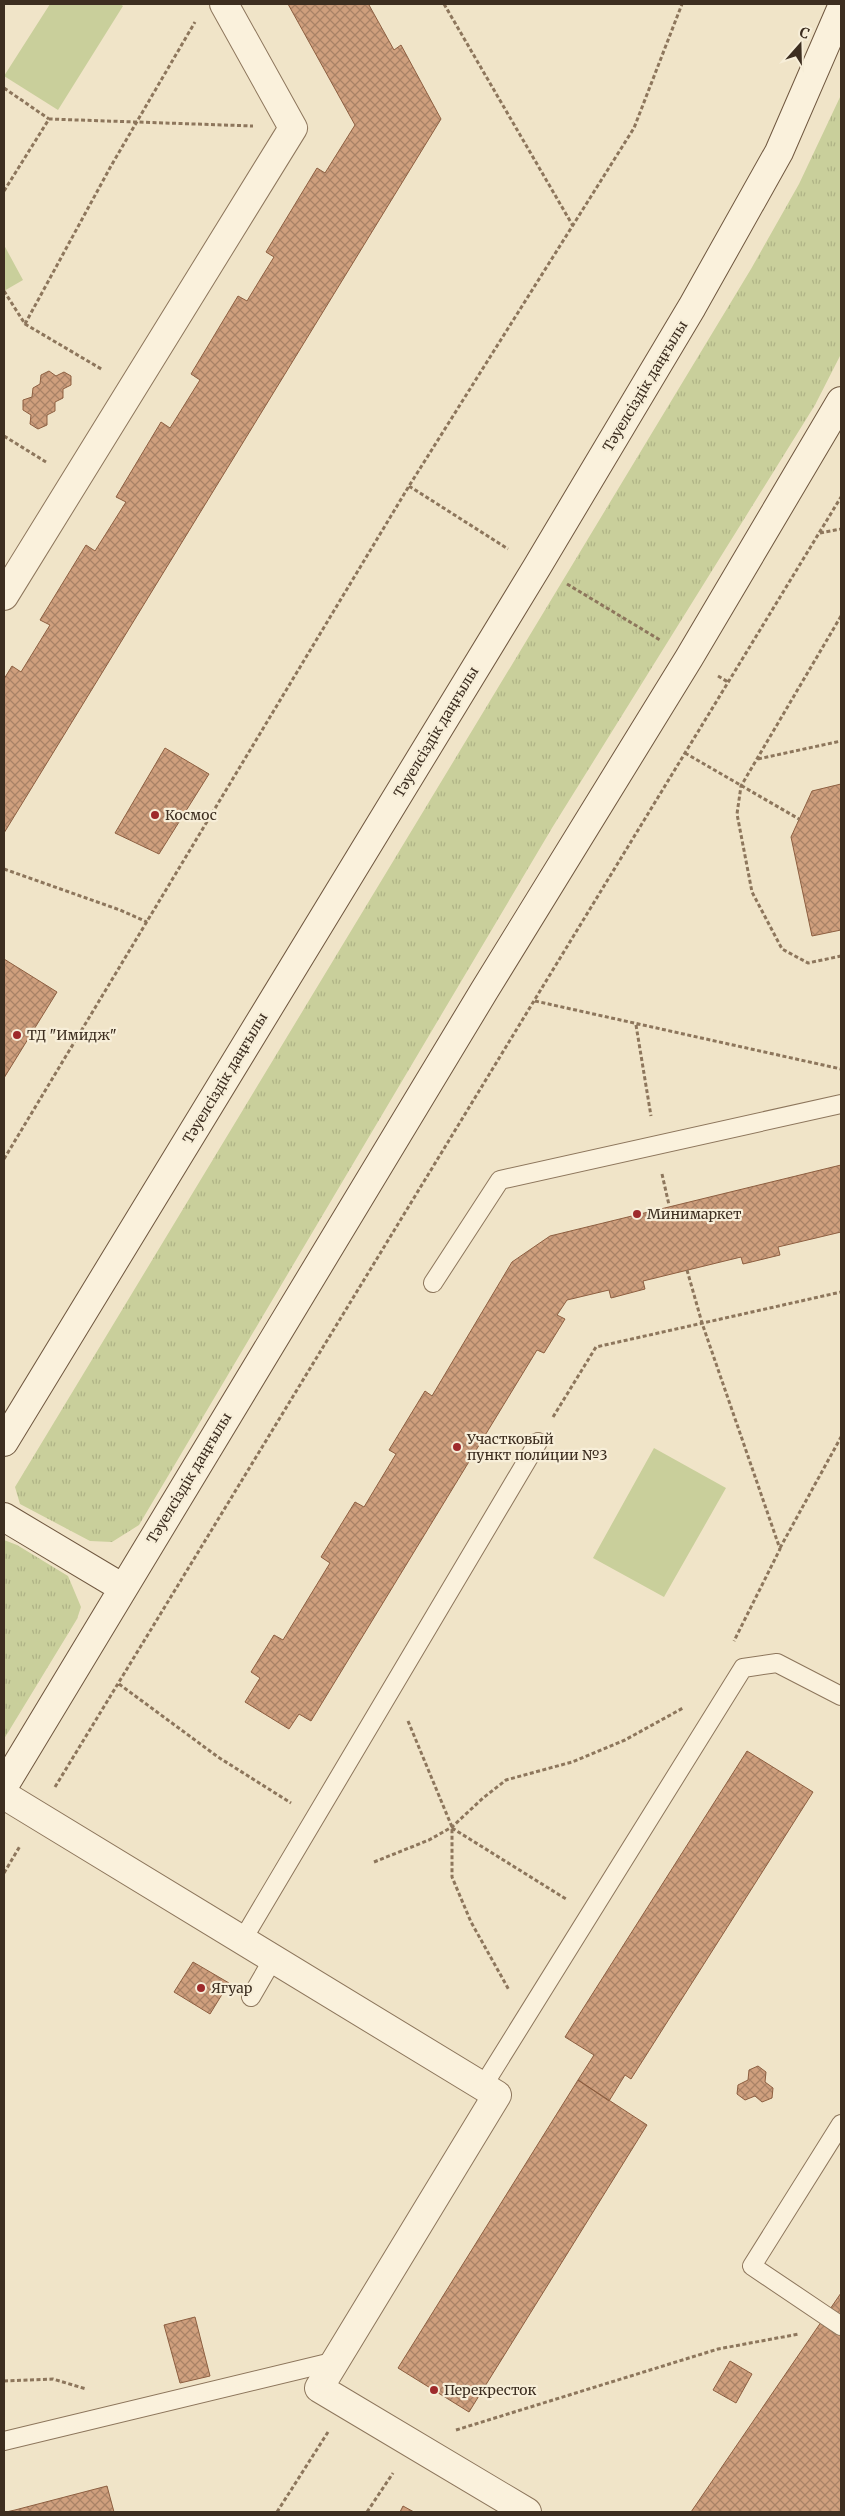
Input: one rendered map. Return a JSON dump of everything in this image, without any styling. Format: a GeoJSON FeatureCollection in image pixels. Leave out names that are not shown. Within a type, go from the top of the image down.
{"type":"FeatureCollection","features":[{"type":"Feature","properties":{"kind":"street"},"geometry":{"type":"LineString","coordinates":[[4,596],[293,128],[224,4]]}},
{"type":"Feature","properties":{"kind":"street","name":"Тәуелсіздік даңғылы"},"geometry":{"type":"LineString","coordinates":[[4,1442],[532,575],[692,307],[779,152],[841,9]]}},
{"type":"Feature","properties":{"kind":"street","name":"Тәуелсіздік даңғылы"},"geometry":{"type":"LineString","coordinates":[[4,1786],[689,658],[837,418]]}},
{"type":"Feature","properties":{"kind":"street"},"geometry":{"type":"LineString","coordinates":[[4,1517],[123,1588]]}},
{"type":"Feature","properties":{"kind":"street"},"geometry":{"type":"LineString","coordinates":[[4,1795],[498,2095],[319,2388],[527,2512]]}},
{"type":"Feature","properties":{"kind":"lane"},"geometry":{"type":"LineString","coordinates":[[433,1283],[500,1180],[841,1104]]}},
{"type":"Feature","properties":{"kind":"lane"},"geometry":{"type":"LineString","coordinates":[[242,1939],[538,1442]]}},
{"type":"Feature","properties":{"kind":"lane"},"geometry":{"type":"LineString","coordinates":[[483,2086],[742,1668],[777,1663],[841,1696]]}},
{"type":"Feature","properties":{"kind":"lane"},"geometry":{"type":"LineString","coordinates":[[251,1997],[273,1959]]}},
{"type":"Feature","properties":{"kind":"lane"},"geometry":{"type":"LineString","coordinates":[[841,2124],[752,2266],[841,2326]]}},
{"type":"Feature","properties":{"kind":"lane"},"geometry":{"type":"LineString","coordinates":[[4,2442],[336,2361]]}},
{"type":"Feature","properties":{"kind":"path"},"geometry":{"type":"LineString","coordinates":[[444,4],[573,226]]}},
{"type":"Feature","properties":{"kind":"path"},"geometry":{"type":"LineString","coordinates":[[4,1159],[409,486],[634,128],[682,4]]}},
{"type":"Feature","properties":{"kind":"path"},"geometry":{"type":"LineString","coordinates":[[25,324],[137,122],[196,21]]}},
{"type":"Feature","properties":{"kind":"path"},"geometry":{"type":"LineString","coordinates":[[4,88],[49,119],[293,128]]}},
{"type":"Feature","properties":{"kind":"path"},"geometry":{"type":"LineString","coordinates":[[4,191],[49,119]]}},
{"type":"Feature","properties":{"kind":"path"},"geometry":{"type":"LineString","coordinates":[[4,292],[25,324],[132,388]]}},
{"type":"Feature","properties":{"kind":"path"},"geometry":{"type":"LineString","coordinates":[[4,436],[77,480]]}},
{"type":"Feature","properties":{"kind":"path"},"geometry":{"type":"LineString","coordinates":[[409,486],[513,552]]}},
{"type":"Feature","properties":{"kind":"path"},"geometry":{"type":"LineString","coordinates":[[4,1873],[841,497]]}},
{"type":"Feature","properties":{"kind":"path"},"geometry":{"type":"LineString","coordinates":[[819,534],[841,529]]}},
{"type":"Feature","properties":{"kind":"path"},"geometry":{"type":"LineString","coordinates":[[558,579],[665,644]]}},
{"type":"Feature","properties":{"kind":"path"},"geometry":{"type":"LineString","coordinates":[[841,616],[741,786],[737,814],[752,892],[782,949],[808,963],[841,956]]}},
{"type":"Feature","properties":{"kind":"path"},"geometry":{"type":"LineString","coordinates":[[757,759],[841,741]]}},
{"type":"Feature","properties":{"kind":"path"},"geometry":{"type":"LineString","coordinates":[[685,753],[799,819]]}},
{"type":"Feature","properties":{"kind":"path"},"geometry":{"type":"LineString","coordinates":[[4,869],[120,910],[147,922]]}},
{"type":"Feature","properties":{"kind":"path"},"geometry":{"type":"LineString","coordinates":[[535,1001],[841,1069]]}},
{"type":"Feature","properties":{"kind":"path"},"geometry":{"type":"LineString","coordinates":[[687,1270],[702,1323],[780,1549]]}},
{"type":"Feature","properties":{"kind":"path"},"geometry":{"type":"LineString","coordinates":[[538,1442],[596,1347],[841,1292]]}},
{"type":"Feature","properties":{"kind":"path"},"geometry":{"type":"LineString","coordinates":[[731,1646],[780,1549],[841,1437]]}},
{"type":"Feature","properties":{"kind":"path"},"geometry":{"type":"LineString","coordinates":[[119,1684],[218,1757],[314,1819]]}},
{"type":"Feature","properties":{"kind":"path"},"geometry":{"type":"LineString","coordinates":[[393,1686],[452,1827],[452,1877],[471,1922],[503,1982],[528,2014]]}},
{"type":"Feature","properties":{"kind":"path"},"geometry":{"type":"LineString","coordinates":[[374,1862],[429,1840],[452,1827],[483,1798],[506,1780],[581,1758],[625,1740],[680,1709],[704,1700],[722,1701]]}},
{"type":"Feature","properties":{"kind":"path"},"geometry":{"type":"LineString","coordinates":[[452,1827],[590,1914]]}},
{"type":"Feature","properties":{"kind":"path"},"geometry":{"type":"LineString","coordinates":[[367,2512],[412,2444],[718,2349],[803,2334]]}},
{"type":"Feature","properties":{"kind":"path"},"geometry":{"type":"LineString","coordinates":[[4,2381],[52,2379],[89,2390]]}},
{"type":"Feature","properties":{"kind":"path"},"geometry":{"type":"LineString","coordinates":[[278,2512],[346,2404]]}},
{"type":"Feature","properties":{"kind":"green space"},"geometry":{"type":"Polygon","coordinates":[[[50,4],[120,4],[123,6],[58,110],[4,76],[50,4]]]}},
{"type":"Feature","properties":{"kind":"green space"},"geometry":{"type":"Polygon","coordinates":[[[841,95],[841,354],[815,405],[552,828],[139,1525],[112,1542],[90,1541],[20,1504],[15,1487],[751,269],[799,184],[841,95]]]}},
{"type":"Feature","properties":{"kind":"green space"},"geometry":{"type":"Polygon","coordinates":[[[4,245],[23,280],[4,291],[4,245]]]}},
{"type":"Feature","properties":{"kind":"green space"},"geometry":{"type":"Polygon","coordinates":[[[654,1448],[726,1488],[664,1597],[593,1558],[654,1448]]]}},
{"type":"Feature","properties":{"kind":"green space"},"geometry":{"type":"Polygon","coordinates":[[[4,1540],[17,1545],[68,1576],[81,1607],[77,1619],[4,1739],[4,1540]]]}},
{"type":"Feature","properties":{"kind":"building"},"geometry":{"type":"Polygon","coordinates":[[[288,4],[372,4],[369,5],[394,50],[401,45],[441,119],[4,833],[4,679],[12,666],[21,672],[50,625],[40,620],[86,545],[95,551],[126,502],[116,497],[161,422],[170,428],[200,380],[191,374],[238,296],[247,301],[274,257],[266,252],[317,168],[325,173],[355,125],[288,4]]]}},
{"type":"Feature","properties":{"kind":"building"},"geometry":{"type":"Polygon","coordinates":[[[49,371],[56,376],[64,372],[71,376],[71,385],[63,389],[63,398],[55,402],[55,411],[47,415],[47,425],[38,429],[30,424],[31,415],[23,410],[23,400],[32,397],[33,388],[40,384],[41,375],[49,371]]]}},
{"type":"Feature","properties":{"kind":"building","name":"Космос"},"geometry":{"type":"Polygon","coordinates":[[[165,748],[209,774],[159,854],[115,833],[165,748]]]}},
{"type":"Feature","properties":{"kind":"building"},"geometry":{"type":"Polygon","coordinates":[[[841,784],[841,930],[812,936],[791,837],[812,791],[841,784]]]}},
{"type":"Feature","properties":{"kind":"building","name":"ТД \"Имидж\""},"geometry":{"type":"Polygon","coordinates":[[[4,959],[57,992],[4,1078],[4,959]]]}},
{"type":"Feature","properties":{"kind":"building"},"geometry":{"type":"Polygon","coordinates":[[[841,1165],[841,1232],[778,1247],[780,1255],[743,1264],[741,1257],[643,1281],[645,1289],[611,1298],[609,1290],[567,1300],[557,1315],[565,1319],[544,1353],[537,1350],[311,1721],[299,1714],[289,1729],[245,1702],[260,1678],[251,1672],[274,1635],[283,1640],[330,1563],[321,1557],[355,1502],[364,1507],[396,1454],[389,1450],[425,1391],[432,1396],[512,1262],[550,1236],[841,1165]]]}},
{"type":"Feature","properties":{"kind":"building"},"geometry":{"type":"Polygon","coordinates":[[[747,1751],[813,1792],[631,2079],[625,2075],[609,2101],[578,2080],[594,2055],[565,2037],[747,1751]]]}},
{"type":"Feature","properties":{"kind":"building","name":"Ягуар"},"geometry":{"type":"Polygon","coordinates":[[[193,1962],[229,1983],[210,2014],[174,1992],[193,1962]]]}},
{"type":"Feature","properties":{"kind":"building"},"geometry":{"type":"Polygon","coordinates":[[[758,2066],[766,2072],[765,2082],[773,2088],[772,2098],[762,2102],[755,2096],[745,2100],[737,2094],[738,2085],[748,2080],[749,2070],[758,2066]]]}},
{"type":"Feature","properties":{"kind":"building"},"geometry":{"type":"Polygon","coordinates":[[[578,2080],[647,2125],[469,2412],[398,2368],[578,2080]]]}},
{"type":"Feature","properties":{"kind":"building"},"geometry":{"type":"Polygon","coordinates":[[[841,2293],[841,2512],[691,2512],[841,2293]]]}},
{"type":"Feature","properties":{"kind":"building"},"geometry":{"type":"Polygon","coordinates":[[[195,2317],[210,2376],[180,2383],[164,2325],[195,2317]]]}},
{"type":"Feature","properties":{"kind":"building"},"geometry":{"type":"Polygon","coordinates":[[[730,2361],[752,2374],[736,2403],[713,2390],[730,2361]]]}},
{"type":"Feature","properties":{"kind":"building"},"geometry":{"type":"Polygon","coordinates":[[[107,2486],[114,2512],[6,2512],[15,2510],[107,2486]]]}},
{"type":"Feature","properties":{"kind":"building"},"geometry":{"type":"Polygon","coordinates":[[[403,2506],[414,2512],[400,2512],[403,2506]]]}},
{"type":"Feature","properties":{"kind":"place","name":"Космос"},"geometry":{"type":"Point","coordinates":[155,815]}},
{"type":"Feature","properties":{"kind":"place","name":"ТД \"Имидж\""},"geometry":{"type":"Point","coordinates":[17,1035]}},
{"type":"Feature","properties":{"kind":"place","name":"Минимаркет"},"geometry":{"type":"Point","coordinates":[637,1214]}},
{"type":"Feature","properties":{"kind":"place","name":"Участковый пункт полиции №3"},"geometry":{"type":"Point","coordinates":[457,1447]}},
{"type":"Feature","properties":{"kind":"place","name":"Ягуар"},"geometry":{"type":"Point","coordinates":[201,1988]}},
{"type":"Feature","properties":{"kind":"place","name":"Перекресток"},"geometry":{"type":"Point","coordinates":[434,2390]}}]}
